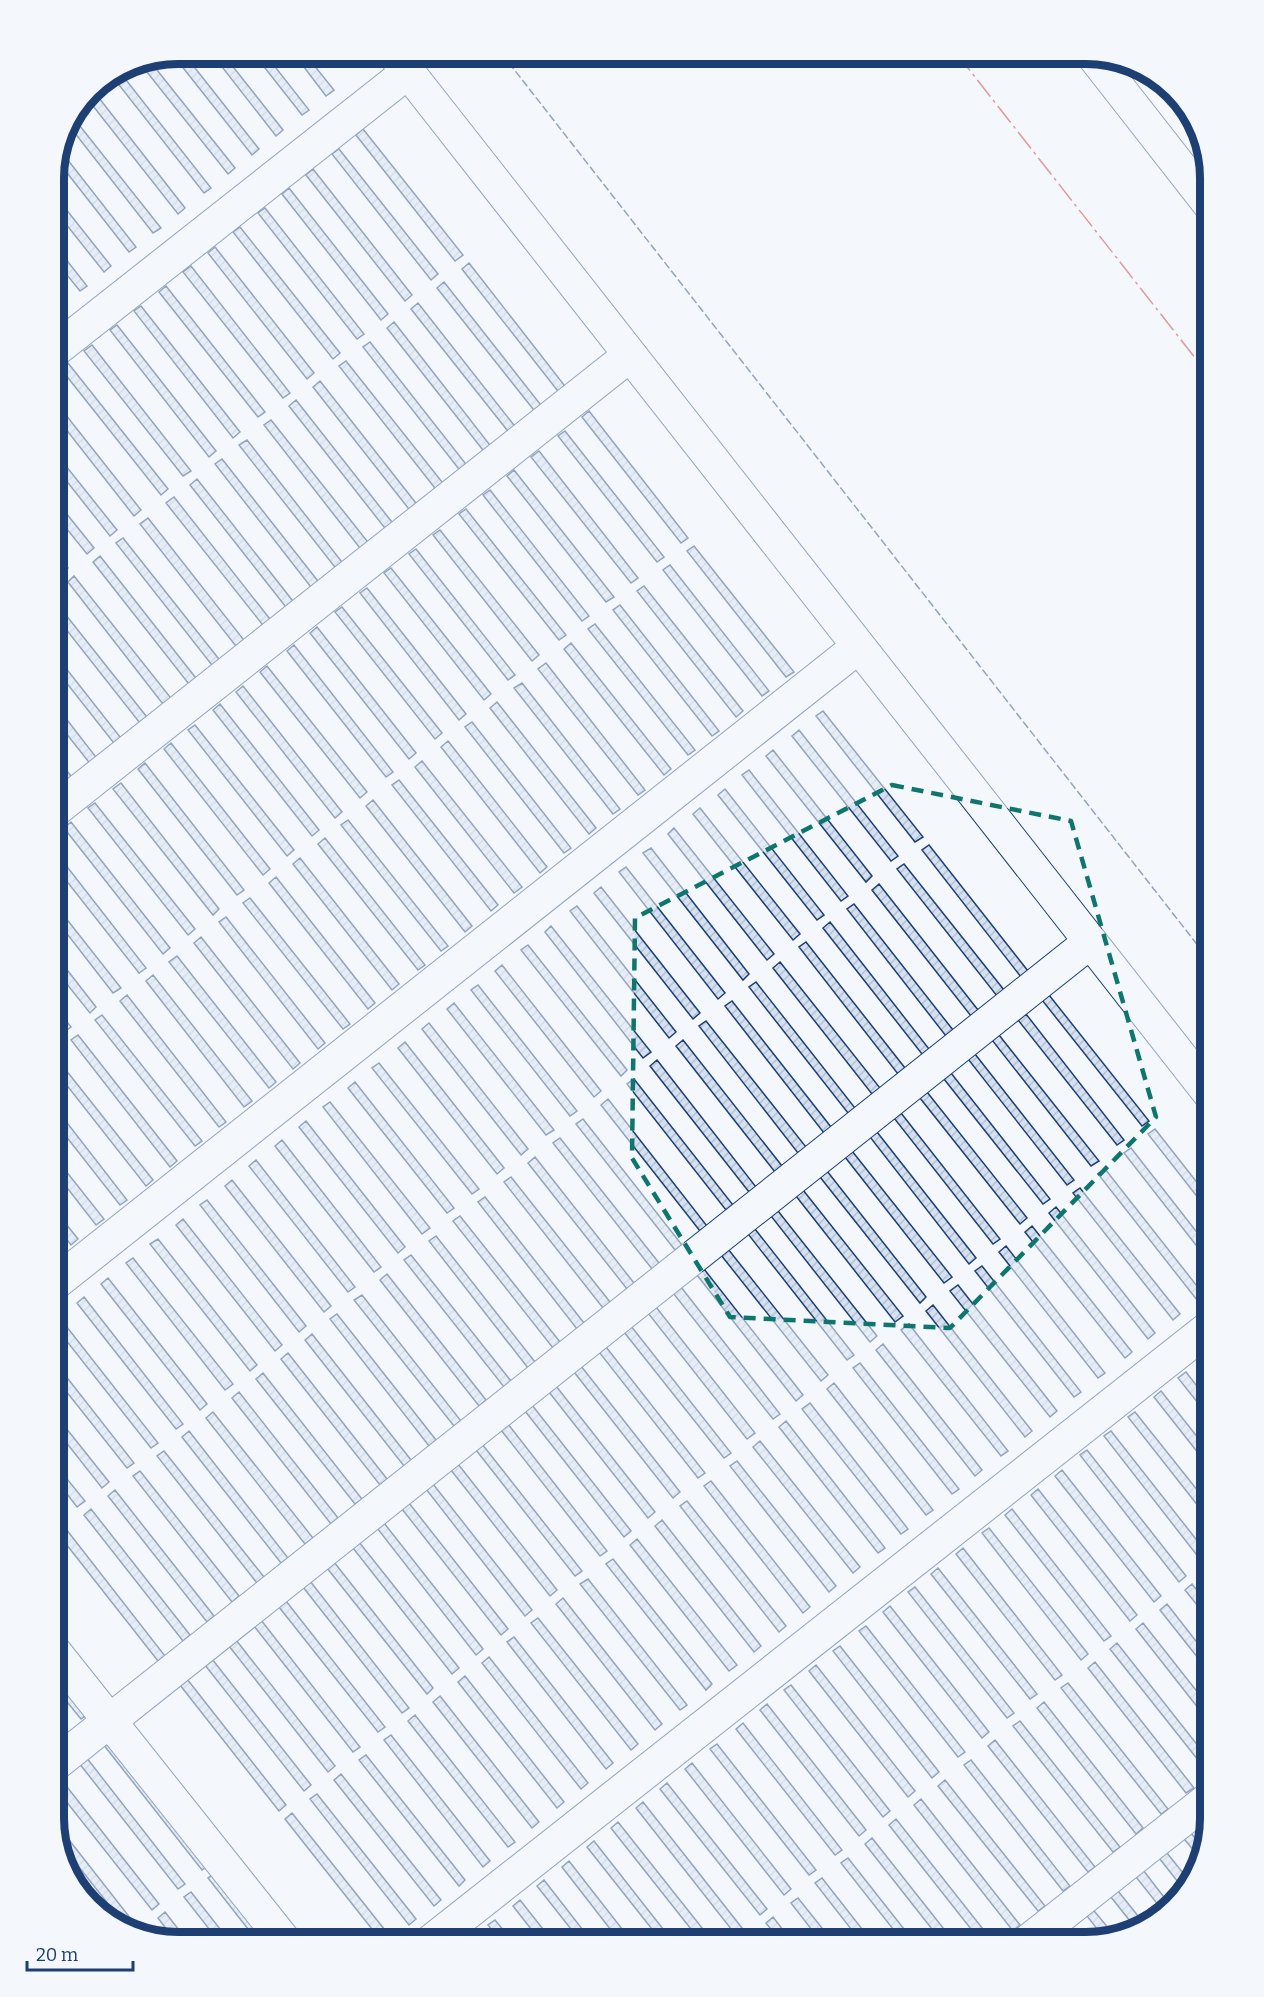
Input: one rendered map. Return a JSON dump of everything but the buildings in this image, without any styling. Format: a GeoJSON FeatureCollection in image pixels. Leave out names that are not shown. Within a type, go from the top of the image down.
{"type":"FeatureCollection","features":[{"type":"Feature","properties":{"kind":"lane"},"geometry":{"type":"LineString","coordinates":[[65,342],[399,65]]}},
{"type":"Feature","properties":{"kind":"lane"},"geometry":{"type":"LineString","coordinates":[[403,65],[1200,1082]]}},
{"type":"Feature","properties":{"kind":"lane"},"geometry":{"type":"LineString","coordinates":[[1101,66],[1200,193]]}},
{"type":"Feature","properties":{"kind":"lane"},"geometry":{"type":"LineString","coordinates":[[65,803],[630,355]]}},
{"type":"Feature","properties":{"kind":"lane"},"geometry":{"type":"LineString","coordinates":[[64,1276],[858,646]]}},
{"type":"Feature","properties":{"kind":"lane"},"geometry":{"type":"LineString","coordinates":[[64,1757],[1090,942]]}},
{"type":"Feature","properties":{"kind":"lane"},"geometry":{"type":"LineString","coordinates":[[443,1932],[1200,1335]]}},
{"type":"Feature","properties":{"kind":"lane"},"geometry":{"type":"LineString","coordinates":[[64,1664],[277,1932]]}},
{"type":"Feature","properties":{"kind":"lane"},"geometry":{"type":"LineString","coordinates":[[1040,1932],[1200,1806]]}},
{"type":"Feature","properties":{"kind":"highlighted area"},"geometry":{"type":"Polygon","coordinates":[[[892,785],[1071,821],[1156,1117],[950,1328],[730,1317],[632,1158],[635,918],[892,785]]]}},
{"type":"Feature","properties":{"kind":"fence"},"geometry":{"type":"LineString","coordinates":[[511,65],[1200,948]]}},
{"type":"Feature","properties":{"kind":"power"},"geometry":{"type":"LineString","coordinates":[[966,65],[1200,364]]}}]}
